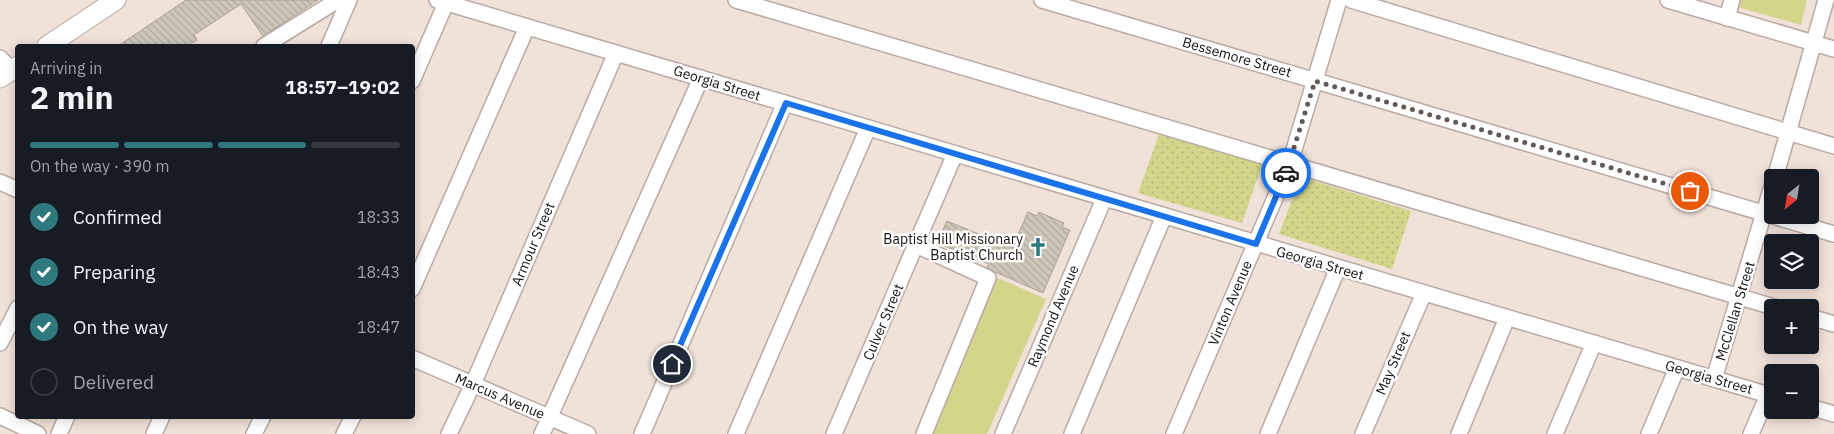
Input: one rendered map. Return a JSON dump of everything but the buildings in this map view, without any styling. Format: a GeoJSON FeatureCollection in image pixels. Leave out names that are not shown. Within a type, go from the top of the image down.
{"type":"FeatureCollection","features":[{"type":"Feature","properties":{"kind":"main road"},"geometry":{"type":"LineString","coordinates":[[50,44],[108,2]]}},
{"type":"Feature","properties":{"kind":"street"},"geometry":{"type":"LineString","coordinates":[[267,44],[338,0]]}},
{"type":"Feature","properties":{"kind":"street"},"geometry":{"type":"LineString","coordinates":[[330,44],[349,0]]}},
{"type":"Feature","properties":{"kind":"street"},"geometry":{"type":"LineString","coordinates":[[736,0],[1764,304]]}},
{"type":"Feature","properties":{"kind":"street","name":"Bessemore Street"},"geometry":{"type":"LineString","coordinates":[[1042,0],[1764,213]]}},
{"type":"Feature","properties":{"kind":"street","name":"Vinton Avenue"},"geometry":{"type":"LineString","coordinates":[[1174,434],[1290,163],[1339,0]]}},
{"type":"Feature","properties":{"kind":"street"},"geometry":{"type":"LineString","coordinates":[[1351,0],[1834,146]]}},
{"type":"Feature","properties":{"kind":"street"},"geometry":{"type":"LineString","coordinates":[[1668,0],[1834,49]]}},
{"type":"Feature","properties":{"kind":"street"},"geometry":{"type":"LineString","coordinates":[[1727,18],[1732,0]]}},
{"type":"Feature","properties":{"kind":"street"},"geometry":{"type":"LineString","coordinates":[[1778,169],[1826,0]]}},
{"type":"Feature","properties":{"kind":"street"},"geometry":{"type":"LineString","coordinates":[[415,73],[442,1]]}},
{"type":"Feature","properties":{"kind":"street","name":"Georgia Street"},"geometry":{"type":"LineString","coordinates":[[442,1],[1764,393]]}},
{"type":"Feature","properties":{"kind":"street"},"geometry":{"type":"LineString","coordinates":[[415,282],[527,26]]}},
{"type":"Feature","properties":{"kind":"street","name":"Armour Street"},"geometry":{"type":"LineString","coordinates":[[449,434],[473,384],[616,53]]}},
{"type":"Feature","properties":{"kind":"street"},"geometry":{"type":"LineString","coordinates":[[542,434],[700,78]]}},
{"type":"Feature","properties":{"kind":"street"},"geometry":{"type":"LineString","coordinates":[[642,434],[786,103]]}},
{"type":"Feature","properties":{"kind":"street"},"geometry":{"type":"LineString","coordinates":[[736,434],[868,128]]}},
{"type":"Feature","properties":{"kind":"street","name":"Culver Street"},"geometry":{"type":"LineString","coordinates":[[834,434],[955,154]]}},
{"type":"Feature","properties":{"kind":"street"},"geometry":{"type":"LineString","coordinates":[[0,182],[15,189]]}},
{"type":"Feature","properties":{"kind":"street","name":"Raymond Avenue"},"geometry":{"type":"LineString","coordinates":[[1003,434],[1104,199]]}},
{"type":"Feature","properties":{"kind":"street"},"geometry":{"type":"LineString","coordinates":[[1072,434],[1164,216]]}},
{"type":"Feature","properties":{"kind":"street","name":"McClellan Street"},"geometry":{"type":"LineString","coordinates":[[1714,379],[1764,216]]}},
{"type":"Feature","properties":{"kind":"street","name":"Bessemore Street"},"geometry":{"type":"LineString","coordinates":[[1801,224],[1834,234]]}},
{"type":"Feature","properties":{"kind":"street"},"geometry":{"type":"LineString","coordinates":[[916,245],[988,278],[924,434]]}},
{"type":"Feature","properties":{"kind":"street"},"geometry":{"type":"LineString","coordinates":[[1268,434],[1338,268]]}},
{"type":"Feature","properties":{"kind":"street","name":"May Street"},"geometry":{"type":"LineString","coordinates":[[1363,434],[1424,293]]}},
{"type":"Feature","properties":{"kind":"street"},"geometry":{"type":"LineString","coordinates":[[0,343],[15,314]]}},
{"type":"Feature","properties":{"kind":"street"},"geometry":{"type":"LineString","coordinates":[[1459,434],[1507,318]]}},
{"type":"Feature","properties":{"kind":"street"},"geometry":{"type":"LineString","coordinates":[[1819,320],[1834,324]]}},
{"type":"Feature","properties":{"kind":"street"},"geometry":{"type":"LineString","coordinates":[[1555,434],[1594,343]]}},
{"type":"Feature","properties":{"kind":"street","name":"Marcus Avenue"},"geometry":{"type":"LineString","coordinates":[[415,359],[588,434]]}},
{"type":"Feature","properties":{"kind":"street"},"geometry":{"type":"LineString","coordinates":[[1649,434],[1677,368]]}},
{"type":"Feature","properties":{"kind":"street"},"geometry":{"type":"LineString","coordinates":[[1751,434],[1764,407]]}},
{"type":"Feature","properties":{"kind":"street"},"geometry":{"type":"LineString","coordinates":[[1819,410],[1834,414]]}},
{"type":"Feature","properties":{"kind":"street"},"geometry":{"type":"LineString","coordinates":[[0,416],[38,434]]}},
{"type":"Feature","properties":{"kind":"street"},"geometry":{"type":"LineString","coordinates":[[59,434],[66,419]]}},
{"type":"Feature","properties":{"kind":"street"},"geometry":{"type":"LineString","coordinates":[[154,434],[161,419]]}},
{"type":"Feature","properties":{"kind":"street"},"geometry":{"type":"LineString","coordinates":[[254,434],[262,419]]}},
{"type":"Feature","properties":{"kind":"street"},"geometry":{"type":"LineString","coordinates":[[344,434],[352,419]]}},
{"type":"Feature","properties":{"kind":"green space"},"geometry":{"type":"Polygon","coordinates":[[[1739,0],[1807,0],[1801,25],[1737,7],[1739,0]]]}},
{"type":"Feature","properties":{"kind":"green space"},"geometry":{"type":"Polygon","coordinates":[[[1161,129],[1263,162],[1242,223],[1138,193],[1161,129]]]}},
{"type":"Feature","properties":{"kind":"green space"},"geometry":{"type":"Polygon","coordinates":[[[1301,177],[1411,211],[1392,269],[1279,234],[1301,177]]]}},
{"type":"Feature","properties":{"kind":"green space"},"geometry":{"type":"Polygon","coordinates":[[[995,277],[1046,299],[987,434],[926,434],[995,277]]]}},
{"type":"Feature","properties":{"kind":"way so far"},"geometry":{"type":"LineString","coordinates":[[1286,173],[1315,81],[1690,191]]}},
{"type":"Feature","properties":{"kind":"place","name":"Baptist Hill Missionary Baptist Church"},"geometry":{"type":"Point","coordinates":[1038,247]}},
{"type":"Feature","properties":{"kind":"route"},"geometry":{"type":"LineString","coordinates":[[672,364],[786,103],[1256,244],[1286,173]]}}]}
